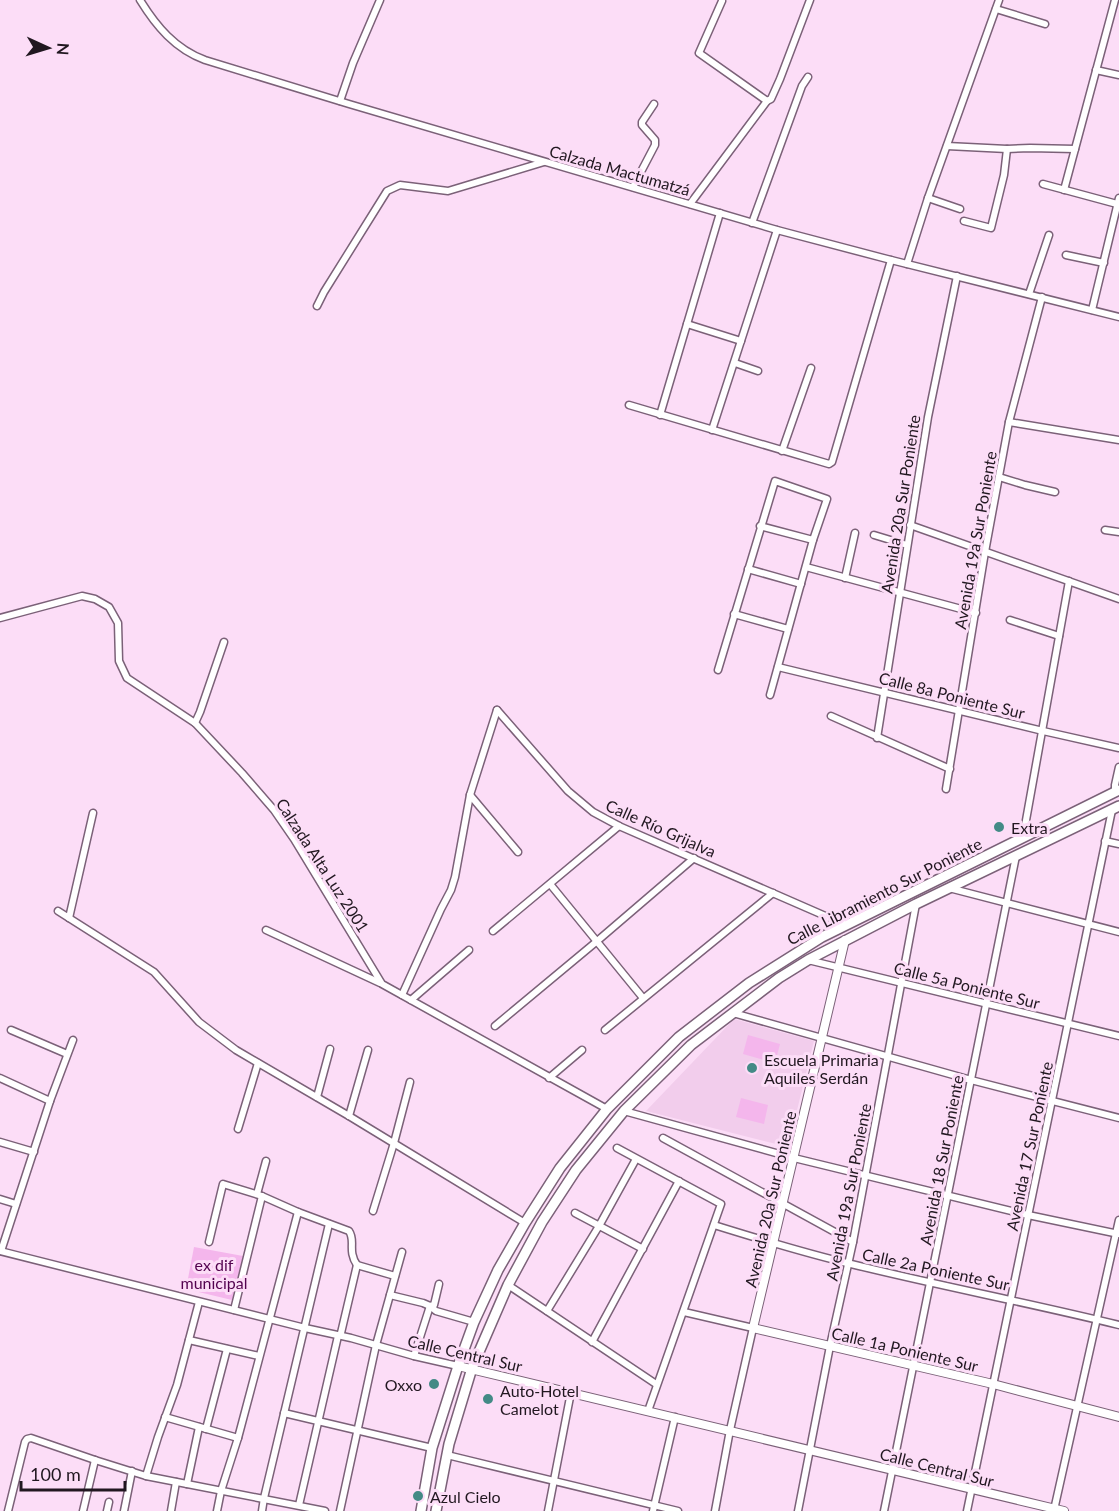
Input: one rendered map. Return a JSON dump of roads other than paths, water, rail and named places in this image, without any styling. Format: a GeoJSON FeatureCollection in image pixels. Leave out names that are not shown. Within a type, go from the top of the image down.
{"type":"FeatureCollection","features":[{"type":"Feature","properties":{"kind":"main road","name":"Calle Libramiento Sur Poniente"},"geometry":{"type":"LineString","coordinates":[[421,1511],[432,1448],[458,1366],[474,1322],[498,1270],[560,1168],[607,1109],[679,1037],[780,962],[822,937],[1117,790]]}},
{"type":"Feature","properties":{"kind":"main road","name":"Calle Libramiento Sur Poniente"},"geometry":{"type":"LineString","coordinates":[[436,1511],[447,1455],[472,1368],[508,1284],[542,1222],[571,1179],[624,1111],[691,1045],[779,978],[808,960],[916,904],[1115,808]]}},
{"type":"Feature","properties":{"kind":"street","name":"Calzada Mactumatzá"},"geometry":{"type":"LineString","coordinates":[[140,0],[166,33],[191,54],[340,101],[752,223],[1119,317]]}},
{"type":"Feature","properties":{"kind":"street"},"geometry":{"type":"LineString","coordinates":[[340,101],[353,63],[380,0]]}},
{"type":"Feature","properties":{"kind":"street"},"geometry":{"type":"LineString","coordinates":[[690,204],[767,101],[771,99],[810,0]]}},
{"type":"Feature","properties":{"kind":"street"},"geometry":{"type":"LineString","coordinates":[[907,264],[928,198],[999,0]]}},
{"type":"Feature","properties":{"kind":"street"},"geometry":{"type":"LineString","coordinates":[[1064,190],[1115,0]]}},
{"type":"Feature","properties":{"kind":"street"},"geometry":{"type":"LineString","coordinates":[[722,1],[699,53],[767,101]]}},
{"type":"Feature","properties":{"kind":"street"},"geometry":{"type":"LineString","coordinates":[[996,9],[1045,24]]}},
{"type":"Feature","properties":{"kind":"street"},"geometry":{"type":"LineString","coordinates":[[1096,70],[1119,75]]}},
{"type":"Feature","properties":{"kind":"street"},"geometry":{"type":"LineString","coordinates":[[752,223],[802,86],[808,77]]}},
{"type":"Feature","properties":{"kind":"street"},"geometry":{"type":"LineString","coordinates":[[633,187],[655,145],[655,140],[642,125],[654,104]]}},
{"type":"Feature","properties":{"kind":"street"},"geometry":{"type":"LineString","coordinates":[[947,146],[1007,149],[1075,148]]}},
{"type":"Feature","properties":{"kind":"street"},"geometry":{"type":"LineString","coordinates":[[964,220],[991,228],[1004,175],[1007,149]]}},
{"type":"Feature","properties":{"kind":"street"},"geometry":{"type":"LineString","coordinates":[[317,306],[387,190],[400,185],[448,191],[544,162]]}},
{"type":"Feature","properties":{"kind":"street"},"geometry":{"type":"LineString","coordinates":[[1043,184],[1118,201],[1092,310]]}},
{"type":"Feature","properties":{"kind":"street"},"geometry":{"type":"LineString","coordinates":[[928,198],[960,209]]}},
{"type":"Feature","properties":{"kind":"street"},"geometry":{"type":"LineString","coordinates":[[660,414],[720,213]]}},
{"type":"Feature","properties":{"kind":"street"},"geometry":{"type":"LineString","coordinates":[[712,430],[777,230]]}},
{"type":"Feature","properties":{"kind":"street"},"geometry":{"type":"LineString","coordinates":[[1029,294],[1049,235]]}},
{"type":"Feature","properties":{"kind":"street"},"geometry":{"type":"LineString","coordinates":[[1066,255],[1104,263]]}},
{"type":"Feature","properties":{"kind":"street"},"geometry":{"type":"LineString","coordinates":[[629,405],[830,464],[891,260]]}},
{"type":"Feature","properties":{"kind":"street","name":"Avenida 20a Sur Poniente"},"geometry":{"type":"LineString","coordinates":[[877,738],[928,417],[957,276]]}},
{"type":"Feature","properties":{"kind":"street","name":"Avenida 19a Sur Poniente"},"geometry":{"type":"LineString","coordinates":[[946,789],[999,477],[1010,422],[1042,297]]}},
{"type":"Feature","properties":{"kind":"street"},"geometry":{"type":"LineString","coordinates":[[687,324],[741,341]]}},
{"type":"Feature","properties":{"kind":"street"},"geometry":{"type":"LineString","coordinates":[[735,363],[758,371]]}},
{"type":"Feature","properties":{"kind":"street"},"geometry":{"type":"LineString","coordinates":[[782,451],[811,368]]}},
{"type":"Feature","properties":{"kind":"street"},"geometry":{"type":"LineString","coordinates":[[1010,422],[1119,440]]}},
{"type":"Feature","properties":{"kind":"street"},"geometry":{"type":"LineString","coordinates":[[999,477],[1055,492]]}},
{"type":"Feature","properties":{"kind":"street"},"geometry":{"type":"LineString","coordinates":[[718,670],[775,481],[827,499],[813,540],[770,695]]}},
{"type":"Feature","properties":{"kind":"street"},"geometry":{"type":"LineString","coordinates":[[910,525],[1119,599]]}},
{"type":"Feature","properties":{"kind":"street"},"geometry":{"type":"LineString","coordinates":[[760,526],[813,540]]}},
{"type":"Feature","properties":{"kind":"street"},"geometry":{"type":"LineString","coordinates":[[1106,530],[1119,532]]}},
{"type":"Feature","properties":{"kind":"street"},"geometry":{"type":"LineString","coordinates":[[845,578],[855,533]]}},
{"type":"Feature","properties":{"kind":"street"},"geometry":{"type":"LineString","coordinates":[[874,535],[907,545]]}},
{"type":"Feature","properties":{"kind":"street"},"geometry":{"type":"LineString","coordinates":[[806,567],[976,613]]}},
{"type":"Feature","properties":{"kind":"street"},"geometry":{"type":"LineString","coordinates":[[748,569],[801,584]]}},
{"type":"Feature","properties":{"kind":"street"},"geometry":{"type":"LineString","coordinates":[[1023,837],[1069,581]]}},
{"type":"Feature","properties":{"kind":"street","name":"Calzada Alta Luz 2001"},"geometry":{"type":"LineString","coordinates":[[0,618],[82,597],[95,599],[109,607],[118,622],[119,661],[127,678],[195,723],[242,772],[274,810],[382,984],[607,1109]]}},
{"type":"Feature","properties":{"kind":"street"},"geometry":{"type":"LineString","coordinates":[[734,615],[788,630]]}},
{"type":"Feature","properties":{"kind":"street"},"geometry":{"type":"LineString","coordinates":[[1010,620],[1059,636]]}},
{"type":"Feature","properties":{"kind":"street"},"geometry":{"type":"LineString","coordinates":[[195,723],[224,642]]}},
{"type":"Feature","properties":{"kind":"street","name":"Calle 8a Poniente Sur"},"geometry":{"type":"LineString","coordinates":[[778,668],[1119,748]]}},
{"type":"Feature","properties":{"kind":"street","name":"Calle Río Grijalva"},"geometry":{"type":"LineString","coordinates":[[470,795],[497,710],[568,791],[593,812],[619,826],[846,925]]}},
{"type":"Feature","properties":{"kind":"street"},"geometry":{"type":"LineString","coordinates":[[831,716],[950,769]]}},
{"type":"Feature","properties":{"kind":"street"},"geometry":{"type":"LineString","coordinates":[[1117,790],[1115,785],[1119,767]]}},
{"type":"Feature","properties":{"kind":"street"},"geometry":{"type":"LineString","coordinates":[[470,795],[518,852]]}},
{"type":"Feature","properties":{"kind":"street"},"geometry":{"type":"LineString","coordinates":[[402,995],[451,890],[470,795]]}},
{"type":"Feature","properties":{"kind":"street","name":"Avenida 17 Sur Poniente"},"geometry":{"type":"LineString","coordinates":[[967,1511],[1105,842],[1115,808]]}},
{"type":"Feature","properties":{"kind":"street"},"geometry":{"type":"LineString","coordinates":[[69,918],[93,813]]}},
{"type":"Feature","properties":{"kind":"street"},"geometry":{"type":"LineString","coordinates":[[493,931],[619,826]]}},
{"type":"Feature","properties":{"kind":"street"},"geometry":{"type":"LineString","coordinates":[[1105,842],[1119,844]]}},
{"type":"Feature","properties":{"kind":"street","name":"Avenida 18 Sur Poniente"},"geometry":{"type":"LineString","coordinates":[[884,1511],[1016,856]]}},
{"type":"Feature","properties":{"kind":"street"},"geometry":{"type":"LineString","coordinates":[[495,1026],[694,858]]}},
{"type":"Feature","properties":{"kind":"street"},"geometry":{"type":"LineString","coordinates":[[550,884],[643,998]]}},
{"type":"Feature","properties":{"kind":"street"},"geometry":{"type":"LineString","coordinates":[[949,888],[1119,932]]}},
{"type":"Feature","properties":{"kind":"street"},"geometry":{"type":"LineString","coordinates":[[605,1030],[773,892]]}},
{"type":"Feature","properties":{"kind":"street","name":"Avenida 19a Sur Poniente"},"geometry":{"type":"LineString","coordinates":[[798,1511],[853,1242],[916,904]]}},
{"type":"Feature","properties":{"kind":"street"},"geometry":{"type":"LineString","coordinates":[[58,912],[154,972],[199,1022],[236,1050],[525,1223]]}},
{"type":"Feature","properties":{"kind":"street"},"geometry":{"type":"LineString","coordinates":[[266,930],[382,984]]}},
{"type":"Feature","properties":{"kind":"street","name":"Avenida 20a Sur Poniente"},"geometry":{"type":"LineString","coordinates":[[715,1511],[753,1328],[845,940]]}},
{"type":"Feature","properties":{"kind":"street"},"geometry":{"type":"LineString","coordinates":[[411,999],[469,950]]}},
{"type":"Feature","properties":{"kind":"street","name":"Calle 5a Poniente Sur"},"geometry":{"type":"LineString","coordinates":[[808,960],[1119,1036]]}},
{"type":"Feature","properties":{"kind":"street"},"geometry":{"type":"LineString","coordinates":[[733,1013],[971,1080],[1119,1118]]}},
{"type":"Feature","properties":{"kind":"street"},"geometry":{"type":"LineString","coordinates":[[11,1030],[67,1054]]}},
{"type":"Feature","properties":{"kind":"street"},"geometry":{"type":"LineString","coordinates":[[1,1251],[50,1101],[74,1040]]}},
{"type":"Feature","properties":{"kind":"street"},"geometry":{"type":"LineString","coordinates":[[317,1097],[330,1049]]}},
{"type":"Feature","properties":{"kind":"street"},"geometry":{"type":"LineString","coordinates":[[349,1116],[368,1050]]}},
{"type":"Feature","properties":{"kind":"street"},"geometry":{"type":"LineString","coordinates":[[549,1078],[582,1050]]}},
{"type":"Feature","properties":{"kind":"street"},"geometry":{"type":"LineString","coordinates":[[238,1129],[258,1063]]}},
{"type":"Feature","properties":{"kind":"street"},"geometry":{"type":"LineString","coordinates":[[0,1078],[50,1101]]}},
{"type":"Feature","properties":{"kind":"street"},"geometry":{"type":"LineString","coordinates":[[373,1211],[410,1082]]}},
{"type":"Feature","properties":{"kind":"street"},"geometry":{"type":"LineString","coordinates":[[624,1111],[794,1158],[1028,1215],[1117,1233]]}},
{"type":"Feature","properties":{"kind":"street"},"geometry":{"type":"LineString","coordinates":[[663,1138],[853,1242]]}},
{"type":"Feature","properties":{"kind":"street"},"geometry":{"type":"LineString","coordinates":[[0,1142],[34,1152]]}},
{"type":"Feature","properties":{"kind":"street"},"geometry":{"type":"LineString","coordinates":[[616,1148],[721,1204],[648,1411]]}},
{"type":"Feature","properties":{"kind":"street"},"geometry":{"type":"LineString","coordinates":[[547,1311],[599,1226],[636,1159]]}},
{"type":"Feature","properties":{"kind":"street"},"geometry":{"type":"LineString","coordinates":[[234,1310],[266,1161]]}},
{"type":"Feature","properties":{"kind":"street"},"geometry":{"type":"LineString","coordinates":[[592,1342],[679,1181]]}},
{"type":"Feature","properties":{"kind":"street"},"geometry":{"type":"LineString","coordinates":[[209,1242],[224,1184],[259,1195],[349,1231],[352,1235],[352,1259],[357,1265],[395,1276]]}},
{"type":"Feature","properties":{"kind":"street"},"geometry":{"type":"LineString","coordinates":[[0,1199],[16,1204]]}},
{"type":"Feature","properties":{"kind":"street"},"geometry":{"type":"LineString","coordinates":[[217,1511],[298,1212]]}},
{"type":"Feature","properties":{"kind":"street"},"geometry":{"type":"LineString","coordinates":[[575,1213],[643,1249]]}},
{"type":"Feature","properties":{"kind":"street"},"geometry":{"type":"LineString","coordinates":[[1054,1510],[1119,1220]]}},
{"type":"Feature","properties":{"kind":"street"},"geometry":{"type":"LineString","coordinates":[[262,1511],[329,1224]]}},
{"type":"Feature","properties":{"kind":"street","name":"Calle 2a Poniente Sur"},"geometry":{"type":"LineString","coordinates":[[714,1225],[848,1264],[1119,1325]]}},
{"type":"Feature","properties":{"kind":"street","name":"Calle Central Sur"},"geometry":{"type":"LineString","coordinates":[[1,1251],[414,1356],[1064,1511]]}},
{"type":"Feature","properties":{"kind":"street"},"geometry":{"type":"LineString","coordinates":[[340,1511],[376,1345],[402,1252]]}},
{"type":"Feature","properties":{"kind":"street"},"geometry":{"type":"LineString","coordinates":[[299,1505],[357,1265]]}},
{"type":"Feature","properties":{"kind":"street"},"geometry":{"type":"LineString","coordinates":[[414,1356],[430,1306],[434,1305],[439,1284]]}},
{"type":"Feature","properties":{"kind":"street"},"geometry":{"type":"LineString","coordinates":[[508,1284],[656,1384]]}},
{"type":"Feature","properties":{"kind":"street"},"geometry":{"type":"LineString","coordinates":[[390,1295],[474,1322]]}},
{"type":"Feature","properties":{"kind":"street"},"geometry":{"type":"LineString","coordinates":[[147,1476],[177,1385],[199,1302]]}},
{"type":"Feature","properties":{"kind":"street","name":"Calle 1a Poniente Sur"},"geometry":{"type":"LineString","coordinates":[[684,1312],[993,1384],[1119,1417]]}},
{"type":"Feature","properties":{"kind":"street"},"geometry":{"type":"LineString","coordinates":[[189,1340],[259,1356]]}},
{"type":"Feature","properties":{"kind":"street"},"geometry":{"type":"LineString","coordinates":[[206,1429],[227,1349]]}},
{"type":"Feature","properties":{"kind":"street"},"geometry":{"type":"LineString","coordinates":[[548,1511],[571,1392]]}},
{"type":"Feature","properties":{"kind":"street"},"geometry":{"type":"LineString","coordinates":[[284,1413],[432,1448]]}},
{"type":"Feature","properties":{"kind":"street"},"geometry":{"type":"LineString","coordinates":[[165,1417],[238,1438]]}},
{"type":"Feature","properties":{"kind":"street"},"geometry":{"type":"LineString","coordinates":[[654,1508],[675,1417]]}},
{"type":"Feature","properties":{"kind":"street"},"geometry":{"type":"LineString","coordinates":[[187,1484],[199,1427]]}},
{"type":"Feature","properties":{"kind":"street"},"geometry":{"type":"LineString","coordinates":[[8,1511],[27,1439],[31,1438],[147,1476],[325,1511]]}},
{"type":"Feature","properties":{"kind":"street"},"geometry":{"type":"LineString","coordinates":[[447,1455],[654,1508],[678,1511]]}},
{"type":"Feature","properties":{"kind":"street"},"geometry":{"type":"LineString","coordinates":[[83,1511],[95,1460]]}},
{"type":"Feature","properties":{"kind":"street"},"geometry":{"type":"LineString","coordinates":[[124,1511],[132,1471]]}},
{"type":"Feature","properties":{"kind":"street"},"geometry":{"type":"LineString","coordinates":[[171,1511],[176,1482]]}},
{"type":"Feature","properties":{"kind":"street"},"geometry":{"type":"LineString","coordinates":[[107,1511],[109,1502]]}},
{"type":"Feature","properties":{"kind":"place","name":"Extra"},"geometry":{"type":"Point","coordinates":[999,827]}},
{"type":"Feature","properties":{"kind":"place","name":"Escuela Primaria Aquiles Serdán"},"geometry":{"type":"Point","coordinates":[752,1068]}},
{"type":"Feature","properties":{"kind":"place","name":"Oxxo"},"geometry":{"type":"Point","coordinates":[434,1384]}},
{"type":"Feature","properties":{"kind":"place","name":"Auto-Hotel Camelot"},"geometry":{"type":"Point","coordinates":[488,1399]}},
{"type":"Feature","properties":{"kind":"place","name":"Azul Cielo"},"geometry":{"type":"Point","coordinates":[418,1496]}},
{"type":"Feature","properties":{"kind":"park label","name":"ex dif municipal"},"geometry":{"type":"Point","coordinates":[214,1273]}}]}
